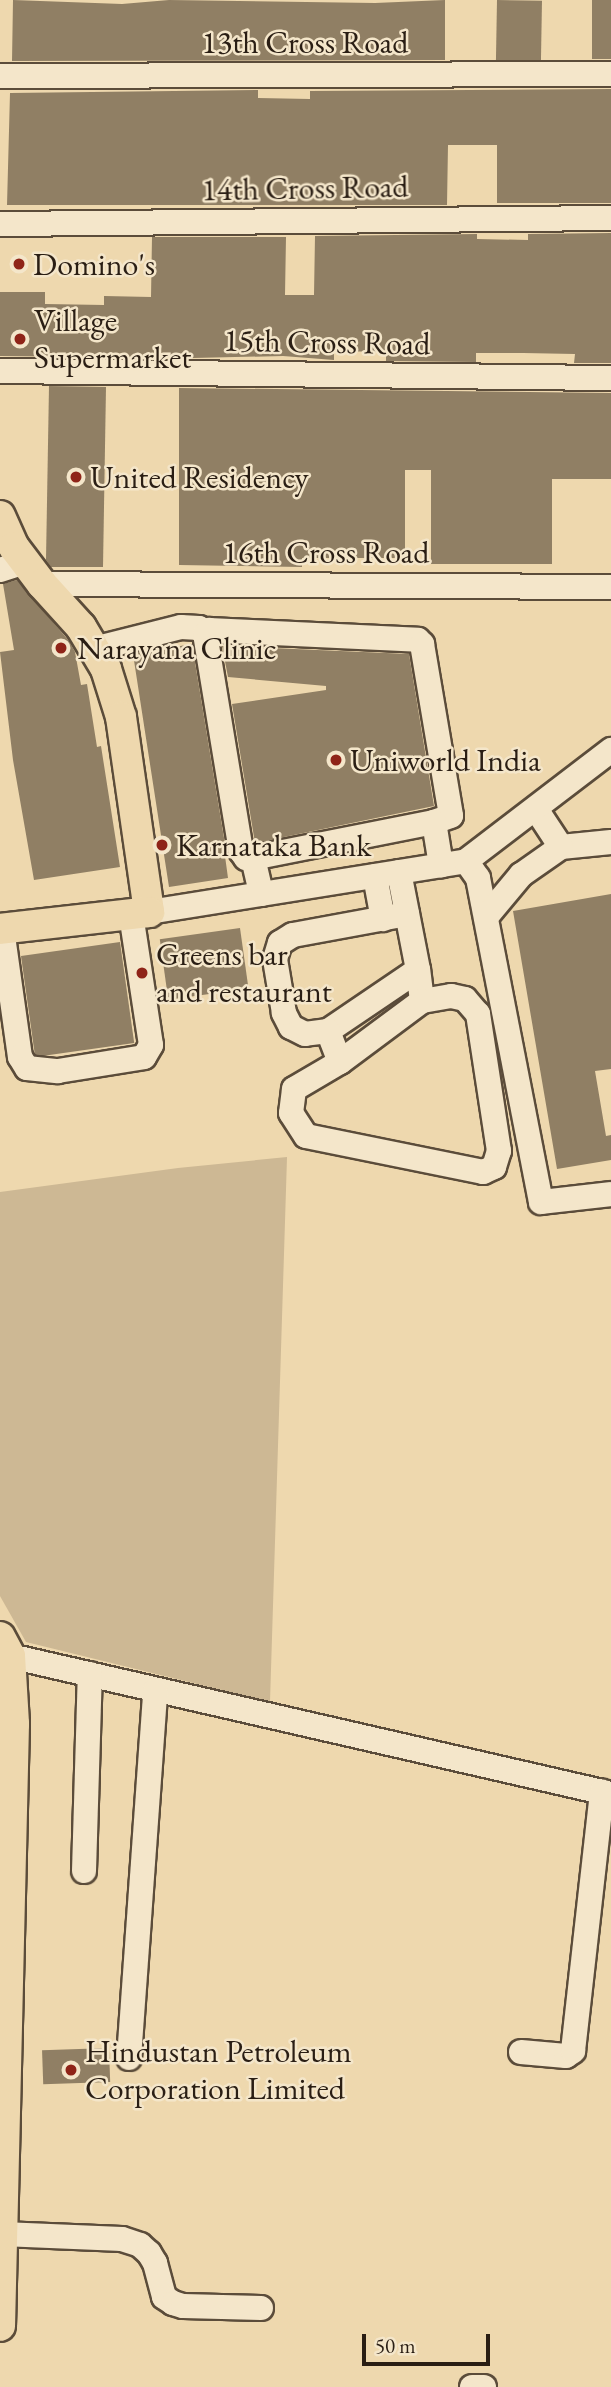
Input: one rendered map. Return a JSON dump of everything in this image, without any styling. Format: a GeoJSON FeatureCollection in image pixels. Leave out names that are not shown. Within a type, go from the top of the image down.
{"type":"FeatureCollection","features":[{"type":"Feature","properties":{"kind":"main road"},"geometry":{"type":"LineString","coordinates":[[0,516],[22,572],[81,627],[106,669],[121,717],[140,913],[1,929]]}},
{"type":"Feature","properties":{"kind":"main road"},"geometry":{"type":"LineString","coordinates":[[0,2326],[4,1947],[14,1724],[5,1666]]}},
{"type":"Feature","properties":{"kind":"street","name":"13th Cross Road"},"geometry":{"type":"LineString","coordinates":[[0,76],[611,74]]}},
{"type":"Feature","properties":{"kind":"street","name":"14th Cross Road"},"geometry":{"type":"LineString","coordinates":[[0,224],[611,218]]}},
{"type":"Feature","properties":{"kind":"street","name":"15th Cross Road"},"geometry":{"type":"LineString","coordinates":[[0,371],[611,379]]}},
{"type":"Feature","properties":{"kind":"street","name":"16th Cross Road"},"geometry":{"type":"LineString","coordinates":[[22,572],[611,587]]}},
{"type":"Feature","properties":{"kind":"street"},"geometry":{"type":"LineString","coordinates":[[94,649],[181,627],[199,628],[205,634],[241,851],[246,858],[447,819],[452,810],[422,644],[418,640],[209,630],[205,634]]}},
{"type":"Feature","properties":{"kind":"street"},"geometry":{"type":"LineString","coordinates":[[1,929],[20,1057],[27,1068],[58,1071],[144,1057],[151,1045],[140,913],[466,861],[611,750]]}},
{"type":"Feature","properties":{"kind":"street"},"geometry":{"type":"LineString","coordinates":[[537,809],[561,847]]}},
{"type":"Feature","properties":{"kind":"street"},"geometry":{"type":"LineString","coordinates":[[434,822],[441,865]]}},
{"type":"Feature","properties":{"kind":"street"},"geometry":{"type":"LineString","coordinates":[[486,917],[521,875],[561,847],[611,842]]}},
{"type":"Feature","properties":{"kind":"street"},"geometry":{"type":"LineString","coordinates":[[253,858],[261,894]]}},
{"type":"Feature","properties":{"kind":"street"},"geometry":{"type":"LineString","coordinates":[[466,861],[478,878],[541,1202],[611,1194]]}},
{"type":"Feature","properties":{"kind":"street"},"geometry":{"type":"LineString","coordinates":[[387,874],[407,914],[422,1001]]}},
{"type":"Feature","properties":{"kind":"street"},"geometry":{"type":"LineString","coordinates":[[383,919],[387,874]]}},
{"type":"Feature","properties":{"kind":"street"},"geometry":{"type":"LineString","coordinates":[[407,914],[293,936],[280,943],[275,959],[284,1013],[291,1027],[305,1034],[328,1031],[418,970]]}},
{"type":"Feature","properties":{"kind":"street"},"geometry":{"type":"LineString","coordinates":[[451,996],[465,999],[478,1014],[499,1151],[494,1167],[483,1172],[306,1136],[291,1113],[294,1088],[340,1062],[422,1001],[451,996]]}},
{"type":"Feature","properties":{"kind":"street"},"geometry":{"type":"LineString","coordinates":[[328,1031],[340,1062]]}},
{"type":"Feature","properties":{"kind":"street"},"geometry":{"type":"LineString","coordinates":[[5,1666],[90,1674],[606,1793],[573,2051],[566,2056],[521,2052]]}},
{"type":"Feature","properties":{"kind":"street"},"geometry":{"type":"LineString","coordinates":[[84,1871],[90,1674]]}},
{"type":"Feature","properties":{"kind":"street"},"geometry":{"type":"LineString","coordinates":[[129,2057],[155,1691]]}},
{"type":"Feature","properties":{"kind":"street"},"geometry":{"type":"LineString","coordinates":[[1,2236],[122,2239],[140,2245],[149,2253],[155,2263],[164,2297],[173,2303],[183,2306],[261,2308]]}},
{"type":"Feature","properties":{"kind":"street"},"geometry":{"type":"LineString","coordinates":[[472,2387],[485,2387]]}},
{"type":"Feature","properties":{"kind":"shaded area"},"geometry":{"type":"Polygon","coordinates":[[[287,1157],[270,1702],[26,1642],[0,1596],[0,1192],[178,1168],[287,1157]]]}},
{"type":"Feature","properties":{"kind":"building"},"geometry":{"type":"Polygon","coordinates":[[[13,0],[122,4],[169,0],[375,3],[445,0],[445,60],[12,61],[13,0]]]}},
{"type":"Feature","properties":{"kind":"building"},"geometry":{"type":"Polygon","coordinates":[[[497,0],[542,1],[541,61],[496,60],[497,0]]]}},
{"type":"Feature","properties":{"kind":"building"},"geometry":{"type":"Polygon","coordinates":[[[592,0],[611,0],[611,59],[592,59],[592,0]]]}},
{"type":"Feature","properties":{"kind":"building"},"geometry":{"type":"Polygon","coordinates":[[[611,89],[611,203],[497,203],[497,145],[448,145],[447,205],[7,205],[10,93],[258,90],[258,98],[310,99],[310,91],[611,89]]]}},
{"type":"Feature","properties":{"kind":"building"},"geometry":{"type":"Polygon","coordinates":[[[611,233],[611,363],[574,363],[575,354],[523,353],[476,353],[476,362],[386,361],[386,352],[334,351],[334,360],[283,356],[0,356],[0,292],[45,292],[45,304],[104,305],[104,296],[151,297],[152,237],[286,237],[285,295],[314,295],[315,236],[477,234],[477,239],[528,240],[528,234],[611,233]]]}},
{"type":"Feature","properties":{"kind":"building","name":"United Residency"},"geometry":{"type":"Polygon","coordinates":[[[49,386],[106,387],[103,567],[51,567],[46,560],[49,386]]]}},
{"type":"Feature","properties":{"kind":"building"},"geometry":{"type":"Polygon","coordinates":[[[179,388],[611,393],[611,479],[552,479],[552,564],[431,564],[431,470],[405,470],[405,558],[302,558],[302,567],[179,565],[179,388]]]}},
{"type":"Feature","properties":{"kind":"building"},"geometry":{"type":"Polygon","coordinates":[[[17,580],[69,641],[75,652],[81,685],[87,684],[97,747],[101,746],[120,867],[34,880],[13,760],[0,652],[14,650],[3,584],[17,580]]]}},
{"type":"Feature","properties":{"kind":"building"},"geometry":{"type":"Polygon","coordinates":[[[192,644],[227,856],[228,878],[169,887],[133,654],[192,644]]]}},
{"type":"Feature","properties":{"kind":"building","name":"Uniworld India"},"geometry":{"type":"Polygon","coordinates":[[[222,646],[409,654],[434,806],[255,843],[232,704],[326,690],[326,686],[228,677],[222,646]]]}},
{"type":"Feature","properties":{"kind":"building"},"geometry":{"type":"Polygon","coordinates":[[[611,894],[611,1069],[595,1071],[606,1136],[611,1135],[611,1160],[557,1169],[513,911],[611,894]]]}},
{"type":"Feature","properties":{"kind":"building"},"geometry":{"type":"Polygon","coordinates":[[[240,928],[248,988],[168,1000],[160,939],[240,928]]]}},
{"type":"Feature","properties":{"kind":"building"},"geometry":{"type":"Polygon","coordinates":[[[120,942],[134,1043],[35,1057],[21,956],[120,942]]]}},
{"type":"Feature","properties":{"kind":"building"},"geometry":{"type":"Polygon","coordinates":[[[109,2048],[110,2082],[43,2084],[42,2050],[109,2048]]]}},
{"type":"Feature","properties":{"kind":"place","name":"Domino's"},"geometry":{"type":"Point","coordinates":[19,264]}},
{"type":"Feature","properties":{"kind":"place","name":"Village Supermarket"},"geometry":{"type":"Point","coordinates":[20,339]}},
{"type":"Feature","properties":{"kind":"place","name":"United Residency"},"geometry":{"type":"Point","coordinates":[76,477]}},
{"type":"Feature","properties":{"kind":"place","name":"Narayana Clinic"},"geometry":{"type":"Point","coordinates":[61,648]}},
{"type":"Feature","properties":{"kind":"place","name":"Uniworld India"},"geometry":{"type":"Point","coordinates":[336,760]}},
{"type":"Feature","properties":{"kind":"place","name":"Karnataka Bank"},"geometry":{"type":"Point","coordinates":[162,845]}},
{"type":"Feature","properties":{"kind":"place","name":"Greens bar and restaurant"},"geometry":{"type":"Point","coordinates":[142,973]}},
{"type":"Feature","properties":{"kind":"place","name":"Hindustan Petroleum Corporation Limited"},"geometry":{"type":"Point","coordinates":[71,2070]}}]}
